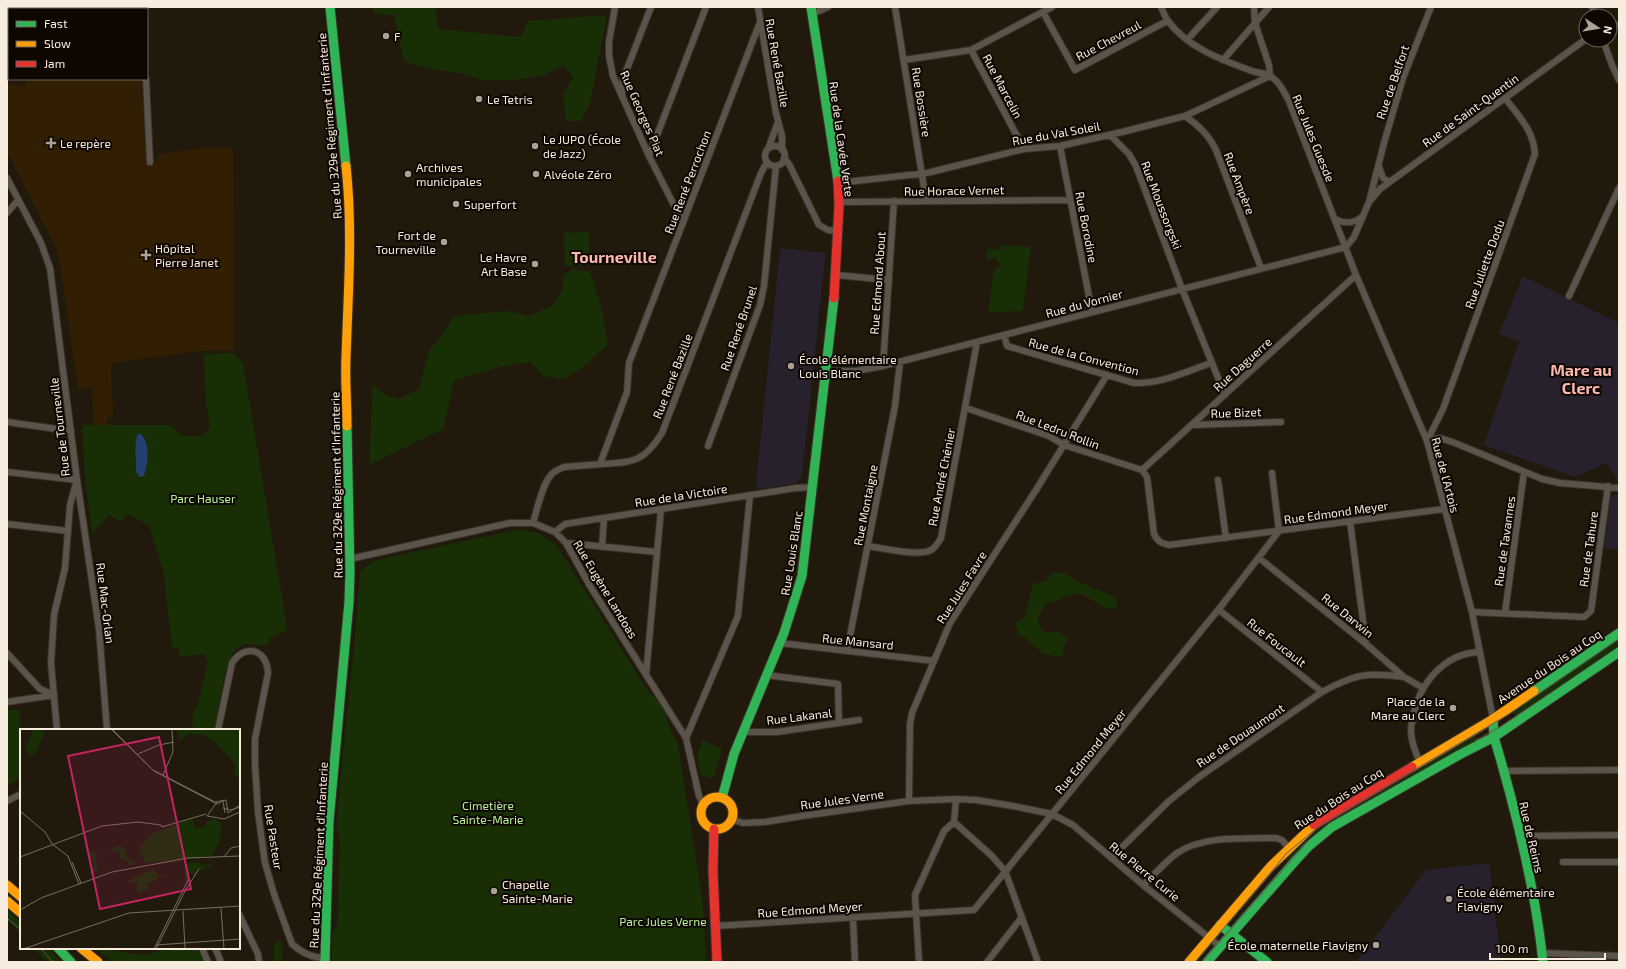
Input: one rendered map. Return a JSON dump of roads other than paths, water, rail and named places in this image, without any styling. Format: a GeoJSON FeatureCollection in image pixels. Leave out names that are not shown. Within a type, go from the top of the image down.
{"type":"FeatureCollection","features":[{"type":"Feature","properties":{"kind":"street"},"geometry":{"type":"LineString","coordinates":[[122,7],[142,8]]}},
{"type":"Feature","properties":{"kind":"street","name":"Rue du 329e Régiment d'Infanterie"},"geometry":{"type":"LineString","coordinates":[[325,960],[331,802],[350,597],[346,356],[350,271],[350,201],[330,7]]}},
{"type":"Feature","properties":{"kind":"street","name":"Rue Georges Piat"},"geometry":{"type":"LineString","coordinates":[[615,7],[609,42],[609,56],[613,76],[649,156],[683,222]]}},
{"type":"Feature","properties":{"kind":"street"},"geometry":{"type":"LineString","coordinates":[[622,96],[623,79],[650,7]]}},
{"type":"Feature","properties":{"kind":"street"},"geometry":{"type":"LineString","coordinates":[[649,156],[706,7]]}},
{"type":"Feature","properties":{"kind":"street","name":"Rue René Bazille"},"geometry":{"type":"LineString","coordinates":[[758,7],[778,122],[782,136],[782,150]]}},
{"type":"Feature","properties":{"kind":"street"},"geometry":{"type":"LineString","coordinates":[[811,11],[828,7]]}},
{"type":"Feature","properties":{"kind":"street","name":"Rue Bossière"},"geometry":{"type":"LineString","coordinates":[[895,7],[926,200]]}},
{"type":"Feature","properties":{"kind":"street"},"geometry":{"type":"LineString","coordinates":[[971,50],[1052,7]]}},
{"type":"Feature","properties":{"kind":"street"},"geometry":{"type":"LineString","coordinates":[[1161,7],[1167,21],[1187,40],[1205,52],[1255,72],[1270,76],[1269,65],[1255,23],[1254,7]]}},
{"type":"Feature","properties":{"kind":"street"},"geometry":{"type":"LineString","coordinates":[[1187,40],[1217,7]]}},
{"type":"Feature","properties":{"kind":"street"},"geometry":{"type":"LineString","coordinates":[[1223,60],[1269,7]]}},
{"type":"Feature","properties":{"kind":"street","name":"Rue de Belfort"},"geometry":{"type":"LineString","coordinates":[[1346,247],[1354,237],[1369,202],[1403,78],[1431,7]]}},
{"type":"Feature","properties":{"kind":"street","name":"Rue de la Cavée Verte"},"geometry":{"type":"LineString","coordinates":[[811,11],[838,183],[839,202],[836,275],[826,371]]}},
{"type":"Feature","properties":{"kind":"street","name":"Rue Chevreul"},"geometry":{"type":"LineString","coordinates":[[1043,12],[1075,70],[1167,21]]}},
{"type":"Feature","properties":{"kind":"street","name":"Rue René Perrochon"},"geometry":{"type":"LineString","coordinates":[[600,464],[627,392],[629,363],[760,22]]}},
{"type":"Feature","properties":{"kind":"street","name":"Rue de Saint-Quentin"},"geometry":{"type":"LineString","coordinates":[[1369,202],[1380,189],[1389,182],[1578,45]]}},
{"type":"Feature","properties":{"kind":"street"},"geometry":{"type":"LineString","coordinates":[[1606,48],[1619,80]]}},
{"type":"Feature","properties":{"kind":"street","name":"Rue Marcelin"},"geometry":{"type":"LineString","coordinates":[[904,60],[971,50],[1024,149]]}},
{"type":"Feature","properties":{"kind":"street","name":"Rue du Val Soleil"},"geometry":{"type":"LineString","coordinates":[[838,183],[922,174],[1024,149],[1060,146],[1110,135],[1185,116],[1270,76]]}},
{"type":"Feature","properties":{"kind":"street","name":"Rue Jules Guesde"},"geometry":{"type":"LineString","coordinates":[[1270,76],[1281,87],[1289,101],[1346,247]]}},
{"type":"Feature","properties":{"kind":"street"},"geometry":{"type":"LineString","coordinates":[[146,80],[150,162]]}},
{"type":"Feature","properties":{"kind":"street","name":"Rue Juliette Dodu"},"geometry":{"type":"LineString","coordinates":[[1426,441],[1443,409],[1535,154],[1534,141],[1528,129],[1505,98]]}},
{"type":"Feature","properties":{"kind":"street","name":"Rue Ampère"},"geometry":{"type":"LineString","coordinates":[[1185,116],[1200,127],[1209,137],[1216,150],[1261,268]]}},
{"type":"Feature","properties":{"kind":"street","name":"Rue René Bazille"},"geometry":{"type":"LineString","coordinates":[[768,149],[778,122]]}},
{"type":"Feature","properties":{"kind":"street","name":"Rue Moussorgski"},"geometry":{"type":"LineString","coordinates":[[1110,135],[1129,154],[1136,166],[1224,395]]}},
{"type":"Feature","properties":{"kind":"street"},"geometry":{"type":"LineString","coordinates":[[784,158],[781,163],[776,166],[767,162],[765,154],[768,149],[774,146],[782,150],[784,158],[789,164],[821,227],[828,230],[838,231]]}},
{"type":"Feature","properties":{"kind":"street","name":"Rue Borodine"},"geometry":{"type":"LineString","coordinates":[[1060,146],[1092,312]]}},
{"type":"Feature","properties":{"kind":"street","name":"Rue René Bazille"},"geometry":{"type":"LineString","coordinates":[[533,523],[547,482],[551,475],[557,470],[564,467],[629,462],[648,452],[662,433],[761,173],[767,162]]}},
{"type":"Feature","properties":{"kind":"street","name":"Rue René Brunel"},"geometry":{"type":"LineString","coordinates":[[708,446],[760,304],[764,286],[776,166]]}},
{"type":"Feature","properties":{"kind":"street"},"geometry":{"type":"LineString","coordinates":[[1378,166],[1381,174],[1389,182]]}},
{"type":"Feature","properties":{"kind":"street","name":"Rue de Tourneville"},"geometry":{"type":"LineString","coordinates":[[7,178],[41,244],[50,268],[77,480],[70,505],[65,568],[54,615],[51,663],[57,729]]}},
{"type":"Feature","properties":{"kind":"street"},"geometry":{"type":"LineString","coordinates":[[1570,296],[1619,188]]}},
{"type":"Feature","properties":{"kind":"street"},"geometry":{"type":"LineString","coordinates":[[7,213],[18,200]]}},
{"type":"Feature","properties":{"kind":"street","name":"Rue Horace Vernet"},"geometry":{"type":"LineString","coordinates":[[839,202],[926,200],[1070,200]]}},
{"type":"Feature","properties":{"kind":"street","name":"Rue Edmond About"},"geometry":{"type":"LineString","coordinates":[[883,366],[894,201]]}},
{"type":"Feature","properties":{"kind":"street"},"geometry":{"type":"LineString","coordinates":[[1335,219],[1347,223],[1355,223],[1362,217]]}},
{"type":"Feature","properties":{"kind":"street","name":"Rue de l'Artois"},"geometry":{"type":"LineString","coordinates":[[1346,247],[1356,275],[1426,441],[1472,612],[1492,719]]}},
{"type":"Feature","properties":{"kind":"street","name":"Rue du Vornier"},"geometry":{"type":"LineString","coordinates":[[826,371],[856,371],[900,362],[1346,247]]}},
{"type":"Feature","properties":{"kind":"street"},"geometry":{"type":"LineString","coordinates":[[836,275],[889,280]]}},
{"type":"Feature","properties":{"kind":"street","name":"Rue Daguerre"},"geometry":{"type":"LineString","coordinates":[[1142,470],[1356,275]]}},
{"type":"Feature","properties":{"kind":"street","name":"Rue de la Convention"},"geometry":{"type":"LineString","coordinates":[[1004,335],[1007,346],[1134,383],[1162,381],[1211,363]]}},
{"type":"Feature","properties":{"kind":"street","name":"Rue André Chénier"},"geometry":{"type":"LineString","coordinates":[[868,546],[919,553],[931,550],[937,545],[941,538],[977,342]]}},
{"type":"Feature","properties":{"kind":"street","name":"Rue Montaigne"},"geometry":{"type":"LineString","coordinates":[[847,651],[895,406],[900,362]]}},
{"type":"Feature","properties":{"kind":"street","name":"Rue Louis Blanc"},"geometry":{"type":"LineString","coordinates":[[722,798],[731,762],[742,732],[780,643],[802,576],[826,371]]}},
{"type":"Feature","properties":{"kind":"street","name":"Rue Jules Favre"},"geometry":{"type":"LineString","coordinates":[[909,801],[910,724],[912,713],[950,624],[1107,375]]}},
{"type":"Feature","properties":{"kind":"street","name":"Rue Ledru Rollin"},"geometry":{"type":"LineString","coordinates":[[966,408],[1049,436],[1064,445],[1142,470]]}},
{"type":"Feature","properties":{"kind":"street"},"geometry":{"type":"LineString","coordinates":[[7,422],[71,431]]}},
{"type":"Feature","properties":{"kind":"street","name":"Rue Bizet"},"geometry":{"type":"LineString","coordinates":[[1192,425],[1281,422]]}},
{"type":"Feature","properties":{"kind":"street"},"geometry":{"type":"LineString","coordinates":[[1426,441],[1440,438],[1481,452],[1542,479],[1560,483],[1619,488]]}},
{"type":"Feature","properties":{"kind":"street"},"geometry":{"type":"LineString","coordinates":[[1142,470],[1147,477],[1154,534],[1157,540],[1161,543],[1169,545],[1279,531],[1272,473]]}},
{"type":"Feature","properties":{"kind":"street"},"geometry":{"type":"LineString","coordinates":[[7,472],[77,480]]}},
{"type":"Feature","properties":{"kind":"street","name":"Rue de Tavannes"},"geometry":{"type":"LineString","coordinates":[[1506,613],[1524,472]]}},
{"type":"Feature","properties":{"kind":"street","name":"Rue Mac-Orlan"},"geometry":{"type":"LineString","coordinates":[[77,480],[99,629],[107,729]]}},
{"type":"Feature","properties":{"kind":"street"},"geometry":{"type":"LineString","coordinates":[[1218,480],[1226,538]]}},
{"type":"Feature","properties":{"kind":"street","name":"Rue de Tahure"},"geometry":{"type":"LineString","coordinates":[[1506,613],[1584,617],[1588,614],[1590,611],[1608,486]]}},
{"type":"Feature","properties":{"kind":"street","name":"Rue de la Victoire"},"geometry":{"type":"LineString","coordinates":[[555,532],[565,524],[796,488],[813,487]]}},
{"type":"Feature","properties":{"kind":"street"},"geometry":{"type":"LineString","coordinates":[[686,738],[738,616],[750,495]]}},
{"type":"Feature","properties":{"kind":"street"},"geometry":{"type":"LineString","coordinates":[[646,675],[661,509]]}},
{"type":"Feature","properties":{"kind":"street","name":"Rue Edmond Meyer"},"geometry":{"type":"LineString","coordinates":[[715,926],[974,910],[1219,610],[1279,531],[1444,509]]}},
{"type":"Feature","properties":{"kind":"street"},"geometry":{"type":"LineString","coordinates":[[602,547],[604,518]]}},
{"type":"Feature","properties":{"kind":"street"},"geometry":{"type":"LineString","coordinates":[[1350,521],[1366,644]]}},
{"type":"Feature","properties":{"kind":"street","name":"Rue Eugène Landoas"},"geometry":{"type":"LineString","coordinates":[[350,559],[510,523],[533,523],[555,532],[566,543],[590,586],[686,738],[699,796],[704,804]]}},
{"type":"Feature","properties":{"kind":"street"},"geometry":{"type":"LineString","coordinates":[[7,524],[68,531]]}},
{"type":"Feature","properties":{"kind":"street"},"geometry":{"type":"LineString","coordinates":[[566,543],[657,552]]}},
{"type":"Feature","properties":{"kind":"street","name":"Rue Darwin"},"geometry":{"type":"LineString","coordinates":[[1259,558],[1366,644],[1404,677],[1423,688]]}},
{"type":"Feature","properties":{"kind":"street","name":"Rue Foucault"},"geometry":{"type":"LineString","coordinates":[[1219,610],[1322,692]]}},
{"type":"Feature","properties":{"kind":"street"},"geometry":{"type":"LineString","coordinates":[[1472,612],[1506,613]]}},
{"type":"Feature","properties":{"kind":"street","name":"Avenue du Bois au Coq"},"geometry":{"type":"LineString","coordinates":[[1492,719],[1619,633]]}},
{"type":"Feature","properties":{"kind":"street","name":"Rue Mansard"},"geometry":{"type":"LineString","coordinates":[[780,643],[934,661]]}},
{"type":"Feature","properties":{"kind":"street","name":"Rue Pasteur"},"geometry":{"type":"LineString","coordinates":[[218,729],[232,663],[237,656],[247,650],[260,654],[268,665],[268,673],[255,739],[255,764],[265,863],[274,894],[292,944],[298,950],[325,960]]}},
{"type":"Feature","properties":{"kind":"street"},"geometry":{"type":"LineString","coordinates":[[1420,762],[1414,750],[1411,729],[1414,708],[1423,688],[1432,675],[1442,666],[1470,653],[1480,652]]}},
{"type":"Feature","properties":{"kind":"street"},"geometry":{"type":"LineString","coordinates":[[1494,737],[1619,652]]}},
{"type":"Feature","properties":{"kind":"street"},"geometry":{"type":"LineString","coordinates":[[8,656],[40,689],[54,695]]}},
{"type":"Feature","properties":{"kind":"street","name":"Rue de Douaumont"},"geometry":{"type":"LineString","coordinates":[[1111,858],[1169,801],[1199,777],[1322,692],[1343,680],[1361,675],[1382,674],[1404,677]]}},
{"type":"Feature","properties":{"kind":"street"},"geometry":{"type":"LineString","coordinates":[[766,675],[838,684],[839,723]]}},
{"type":"Feature","properties":{"kind":"street"},"geometry":{"type":"LineString","coordinates":[[7,702],[54,695]]}},
{"type":"Feature","properties":{"kind":"street","name":"Rue de Reims"},"geometry":{"type":"LineString","coordinates":[[1492,719],[1494,737],[1520,836],[1539,925],[1542,957]]}},
{"type":"Feature","properties":{"kind":"street","name":"Rue du Bois au Coq"},"geometry":{"type":"LineString","coordinates":[[1189,962],[1288,847],[1314,825],[1492,719]]}},
{"type":"Feature","properties":{"kind":"street","name":"Rue Lakanal"},"geometry":{"type":"LineString","coordinates":[[742,732],[777,732],[859,720]]}},
{"type":"Feature","properties":{"kind":"street","name":"Rue du Bois au Coq"},"geometry":{"type":"LineString","coordinates":[[1207,962],[1296,860],[1309,846],[1332,827],[1459,755],[1494,737]]}},
{"type":"Feature","properties":{"kind":"street"},"geometry":{"type":"LineString","coordinates":[[1504,771],[1619,770]]}},
{"type":"Feature","properties":{"kind":"street"},"geometry":{"type":"LineString","coordinates":[[7,801],[20,794]]}},
{"type":"Feature","properties":{"kind":"street"},"geometry":{"type":"LineString","coordinates":[[722,798],[730,805],[732,812],[731,819],[724,827],[714,829],[706,825],[701,817],[701,808],[710,799],[722,798]]}},
{"type":"Feature","properties":{"kind":"street"},"geometry":{"type":"LineString","coordinates":[[919,962],[915,895],[944,831],[954,822],[956,799]]}},
{"type":"Feature","properties":{"kind":"street","name":"Rue Pierre Curie"},"geometry":{"type":"LineString","coordinates":[[956,799],[1013,806],[1052,814],[1073,825],[1143,885],[1221,947]]}},
{"type":"Feature","properties":{"kind":"street","name":"Rue Jules Verne"},"geometry":{"type":"LineString","coordinates":[[731,819],[743,823],[765,822],[909,801],[956,799]]}},
{"type":"Feature","properties":{"kind":"street"},"geometry":{"type":"LineString","coordinates":[[954,822],[992,856],[1005,871],[1038,962]]}},
{"type":"Feature","properties":{"kind":"street"},"geometry":{"type":"LineString","coordinates":[[714,829],[717,962]]}},
{"type":"Feature","properties":{"kind":"street"},"geometry":{"type":"LineString","coordinates":[[1520,836],[1619,835]]}},
{"type":"Feature","properties":{"kind":"street"},"geometry":{"type":"LineString","coordinates":[[1143,885],[1176,854],[1190,846],[1208,841],[1276,838],[1282,840],[1288,847]]}},
{"type":"Feature","properties":{"kind":"street"},"geometry":{"type":"LineString","coordinates":[[1563,862],[1619,862]]}},
{"type":"Feature","properties":{"kind":"street"},"geometry":{"type":"LineString","coordinates":[[7,885],[20,896]]}},
{"type":"Feature","properties":{"kind":"street"},"geometry":{"type":"LineString","coordinates":[[7,901],[20,912]]}},
{"type":"Feature","properties":{"kind":"street"},"geometry":{"type":"LineString","coordinates":[[240,916],[258,954],[259,962]]}},
{"type":"Feature","properties":{"kind":"street"},"geometry":{"type":"LineString","coordinates":[[986,962],[1022,917]]}},
{"type":"Feature","properties":{"kind":"street"},"geometry":{"type":"LineString","coordinates":[[852,918],[855,962]]}},
{"type":"Feature","properties":{"kind":"street"},"geometry":{"type":"LineString","coordinates":[[1220,925],[1267,962]]}},
{"type":"Feature","properties":{"kind":"street"},"geometry":{"type":"LineString","coordinates":[[59,949],[71,962]]}},
{"type":"Feature","properties":{"kind":"street"},"geometry":{"type":"LineString","coordinates":[[82,949],[98,962]]}},
{"type":"Feature","properties":{"kind":"street"},"geometry":{"type":"LineString","coordinates":[[202,949],[208,962]]}},
{"type":"Feature","properties":{"kind":"street"},"geometry":{"type":"LineString","coordinates":[[214,949],[221,962]]}},
{"type":"Feature","properties":{"kind":"street"},"geometry":{"type":"LineString","coordinates":[[1542,957],[1619,956]]}},
{"type":"Feature","properties":{"kind":"water"},"geometry":{"type":"Polygon","coordinates":[[[138,434],[141,434],[144,439],[148,454],[144,476],[140,477],[136,472],[135,448],[138,434]]]}},
{"type":"Feature","properties":{"kind":"tram line"},"geometry":{"type":"LineString","coordinates":[[1195,962],[1287,853],[1322,824],[1511,713],[1619,639]]}},
{"type":"Feature","properties":{"kind":"tram line"},"geometry":{"type":"LineString","coordinates":[[1475,741],[1503,725],[1549,694]]}},
{"type":"Feature","properties":{"kind":"tram line"},"geometry":{"type":"LineString","coordinates":[[1202,962],[1310,839]]}},
{"type":"Feature","properties":{"kind":"tram line"},"geometry":{"type":"LineString","coordinates":[[7,918],[20,929]]}},
{"type":"Feature","properties":{"kind":"tram line"},"geometry":{"type":"LineString","coordinates":[[41,949],[53,962]]}},
{"type":"Feature","properties":{"kind":"place","name":"F"},"geometry":{"type":"Point","coordinates":[386,36]}},
{"type":"Feature","properties":{"kind":"place","name":"Le Tetris"},"geometry":{"type":"Point","coordinates":[479,99]}},
{"type":"Feature","properties":{"kind":"place","name":"Le repère"},"geometry":{"type":"Point","coordinates":[51,143]}},
{"type":"Feature","properties":{"kind":"place","name":"Le JUPO (École de Jazz)"},"geometry":{"type":"Point","coordinates":[535,146]}},
{"type":"Feature","properties":{"kind":"place","name":"Archives municipales"},"geometry":{"type":"Point","coordinates":[408,174]}},
{"type":"Feature","properties":{"kind":"place","name":"Alvéole Zéro"},"geometry":{"type":"Point","coordinates":[536,174]}},
{"type":"Feature","properties":{"kind":"place","name":"Superfort"},"geometry":{"type":"Point","coordinates":[456,204]}},
{"type":"Feature","properties":{"kind":"place","name":"Fort de Tourneville"},"geometry":{"type":"Point","coordinates":[444,242]}},
{"type":"Feature","properties":{"kind":"place","name":"Hôpital Pierre Janet"},"geometry":{"type":"Point","coordinates":[146,255]}},
{"type":"Feature","properties":{"kind":"place","name":"Le Havre Art Base"},"geometry":{"type":"Point","coordinates":[535,264]}},
{"type":"Feature","properties":{"kind":"place","name":"École élémentaire Louis Blanc"},"geometry":{"type":"Point","coordinates":[791,366]}},
{"type":"Feature","properties":{"kind":"place","name":"Place de la Mare au Clerc"},"geometry":{"type":"Point","coordinates":[1453,708]}},
{"type":"Feature","properties":{"kind":"place","name":"Chapelle Sainte-Marie"},"geometry":{"type":"Point","coordinates":[494,891]}},
{"type":"Feature","properties":{"kind":"place","name":"École élémentaire Flavigny"},"geometry":{"type":"Point","coordinates":[1449,899]}},
{"type":"Feature","properties":{"kind":"place","name":"École maternelle Flavigny"},"geometry":{"type":"Point","coordinates":[1376,945]}},
{"type":"Feature","properties":{"kind":"district","name":"Tourneville"},"geometry":{"type":"Point","coordinates":[614,256]}},
{"type":"Feature","properties":{"kind":"district","name":"Mare au Clerc"},"geometry":{"type":"Point","coordinates":[1581,378]}},
{"type":"Feature","properties":{"kind":"park label","name":"Parc Hauser"},"geometry":{"type":"Point","coordinates":[203,498]}},
{"type":"Feature","properties":{"kind":"park label","name":"Cimetière Sainte-Marie"},"geometry":{"type":"Point","coordinates":[488,812]}},
{"type":"Feature","properties":{"kind":"park label","name":"Parc Jules Verne"},"geometry":{"type":"Point","coordinates":[663,921]}}]}
